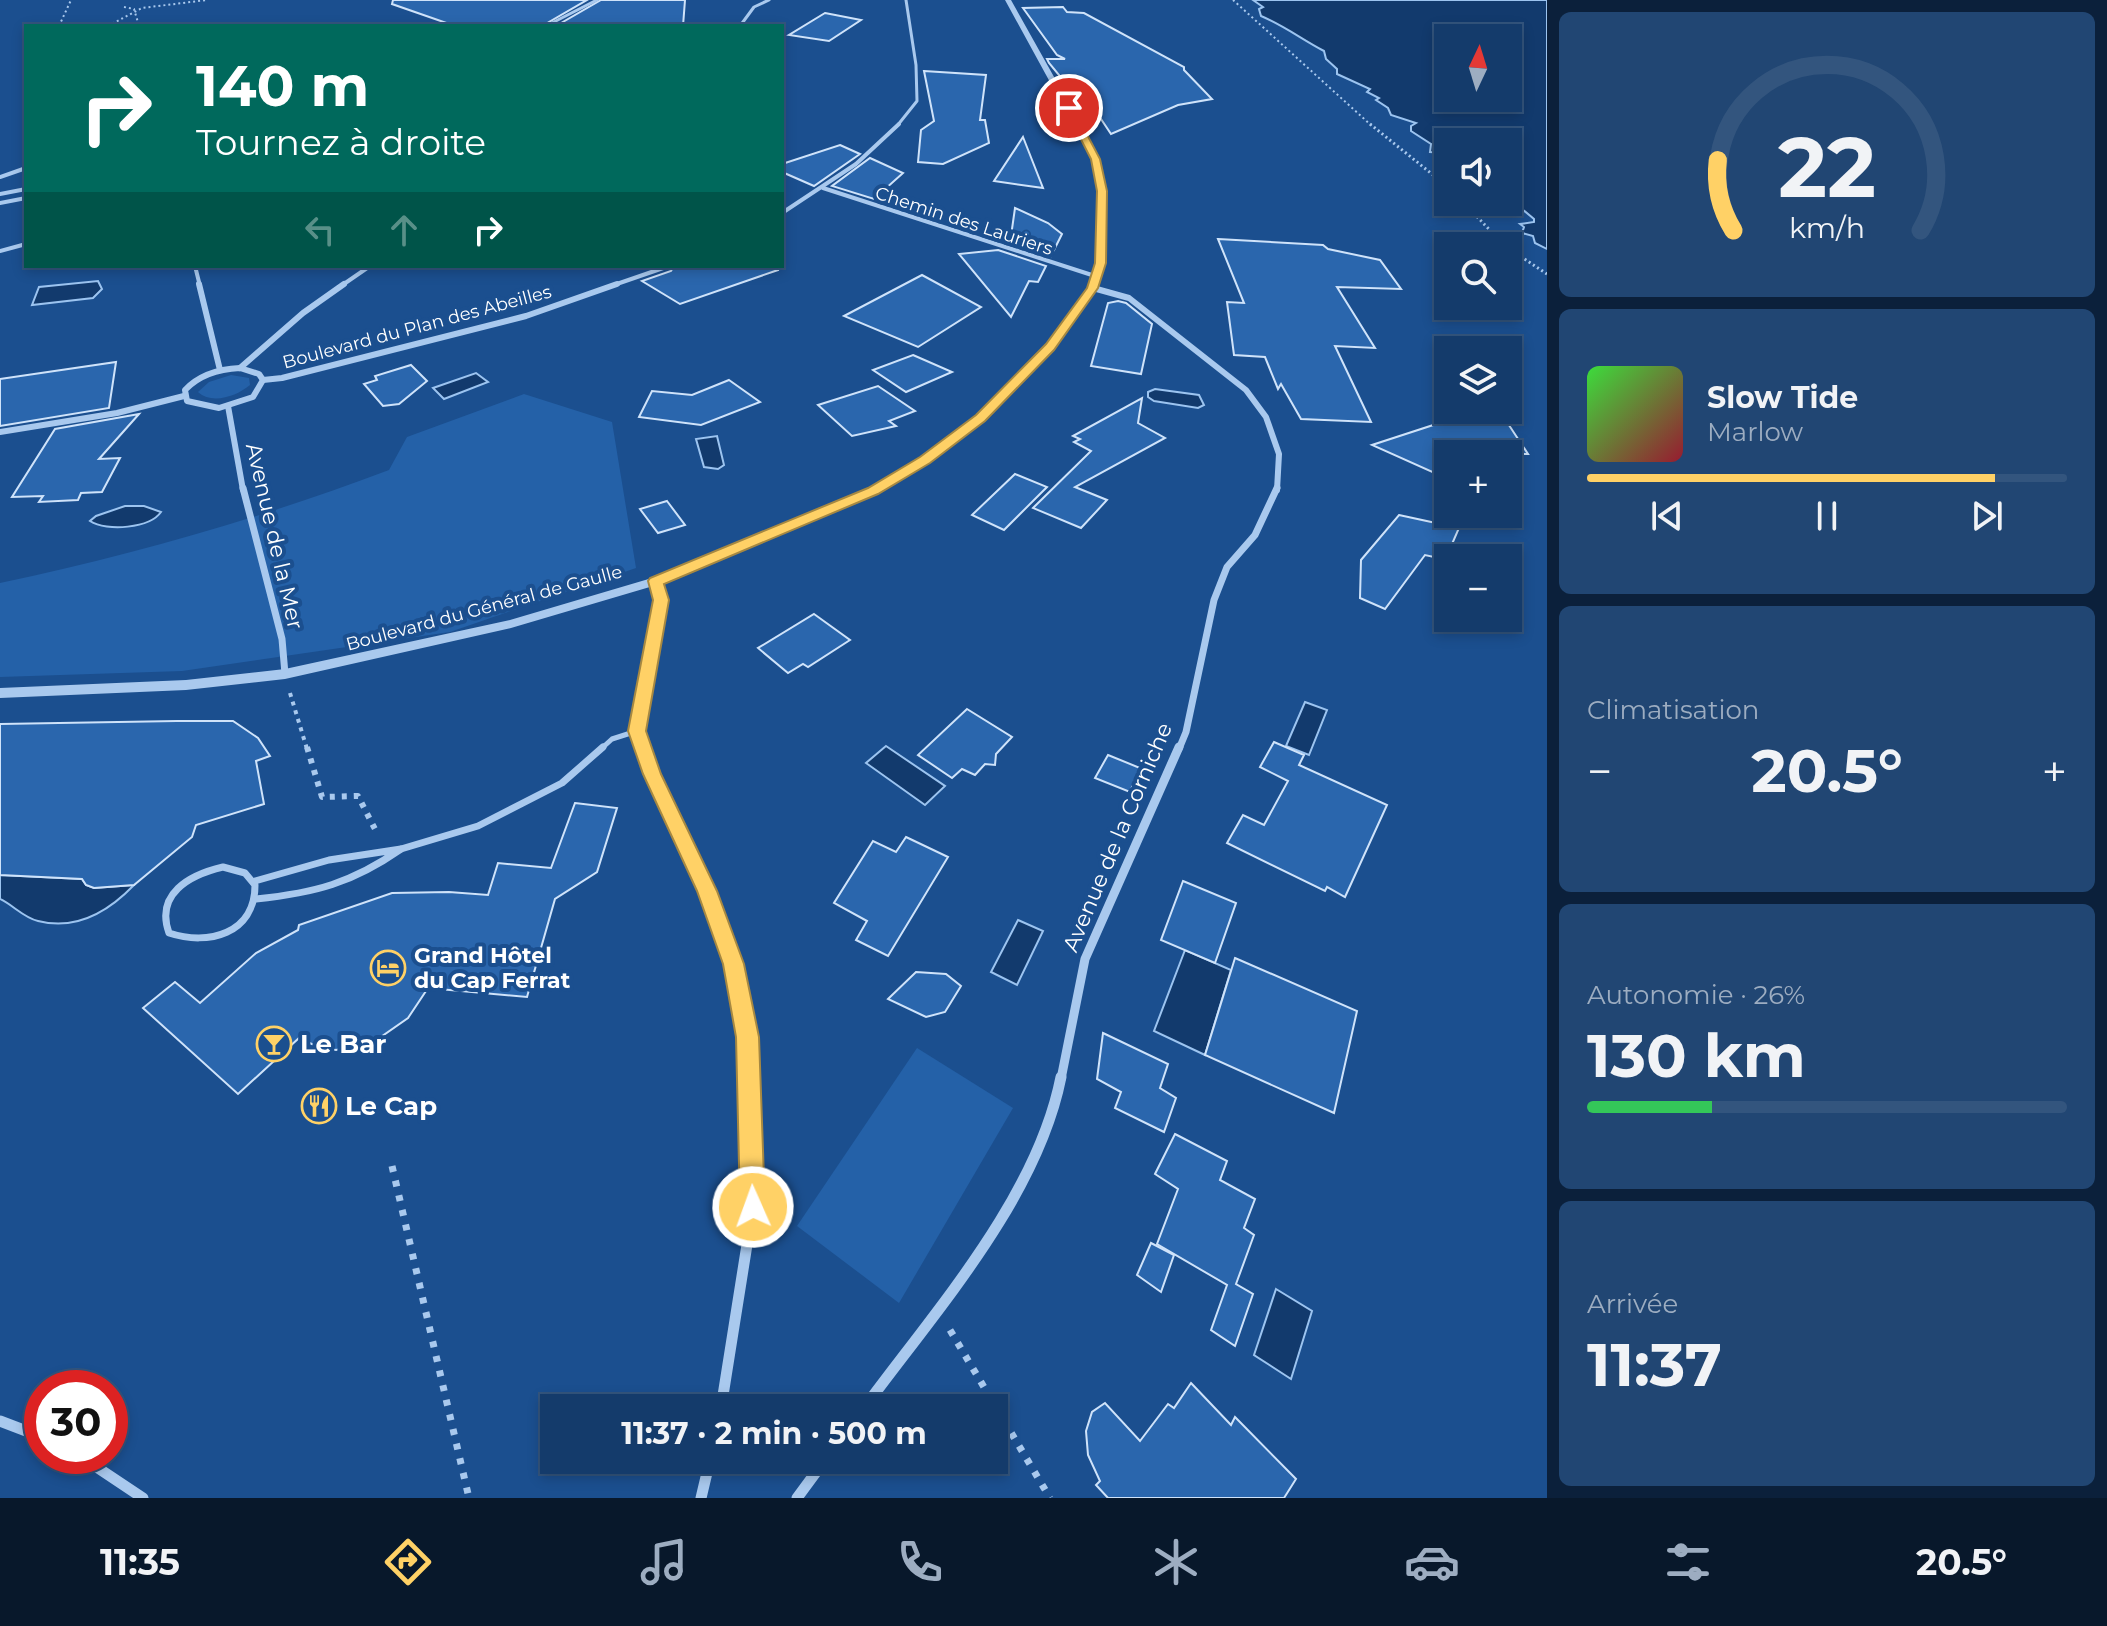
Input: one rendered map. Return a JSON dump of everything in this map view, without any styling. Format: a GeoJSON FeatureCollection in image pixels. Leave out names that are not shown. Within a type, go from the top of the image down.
{"type":"FeatureCollection","features":[{"type":"Feature","properties":{"kind":"street"},"geometry":{"type":"LineString","coordinates":[[550,24],[597,0]]}},
{"type":"Feature","properties":{"kind":"street"},"geometry":{"type":"LineString","coordinates":[[741,24],[754,7],[769,0]]}},
{"type":"Feature","properties":{"kind":"street"},"geometry":{"type":"LineString","coordinates":[[784,212],[823,188],[883,142],[917,101],[916,65],[906,0]]}},
{"type":"Feature","properties":{"kind":"street"},"geometry":{"type":"LineString","coordinates":[[1008,0],[1096,159],[1102,191],[1103,224],[1095,283]]}},
{"type":"Feature","properties":{"kind":"street"},"geometry":{"type":"LineString","coordinates":[[0,177],[24,169]]}},
{"type":"Feature","properties":{"kind":"street","name":"Chemin des Lauriers"},"geometry":{"type":"LineString","coordinates":[[823,188],[1095,283]]}},
{"type":"Feature","properties":{"kind":"street"},"geometry":{"type":"LineString","coordinates":[[0,194],[24,189]]}},
{"type":"Feature","properties":{"kind":"street"},"geometry":{"type":"LineString","coordinates":[[0,203],[24,198]]}},
{"type":"Feature","properties":{"kind":"street"},"geometry":{"type":"LineString","coordinates":[[0,251],[24,245]]}},
{"type":"Feature","properties":{"kind":"street"},"geometry":{"type":"LineString","coordinates":[[195,268],[220,370]]}},
{"type":"Feature","properties":{"kind":"street"},"geometry":{"type":"LineString","coordinates":[[240,368],[303,313],[367,268]]}},
{"type":"Feature","properties":{"kind":"street","name":"Boulevard du Plan des Abeilles"},"geometry":{"type":"LineString","coordinates":[[263,380],[282,378],[526,316],[663,268]]}},
{"type":"Feature","properties":{"kind":"street","name":"Boulevard du Général de Gaulle"},"geometry":{"type":"LineString","coordinates":[[0,693],[186,685],[285,674],[361,660],[511,624],[656,581],[873,491],[925,460],[981,418],[1050,347],[1095,283]]}},
{"type":"Feature","properties":{"kind":"street","name":"Avenue de la Corniche"},"geometry":{"type":"LineString","coordinates":[[874,1394],[1007,1213],[1055,1109],[1085,959],[1186,732],[1214,600],[1227,567],[1255,535],[1277,490],[1279,454],[1266,417],[1246,390],[1129,298],[1095,283]]}},
{"type":"Feature","properties":{"kind":"street"},"geometry":{"type":"LineString","coordinates":[[240,368],[259,374],[263,380],[262,386],[250,398],[228,406],[203,408],[187,401],[184,396],[185,390],[197,378],[220,370],[240,368]]}},
{"type":"Feature","properties":{"kind":"street"},"geometry":{"type":"LineString","coordinates":[[0,432],[117,413],[184,396]]}},
{"type":"Feature","properties":{"kind":"street","name":"Avenue de la Mer"},"geometry":{"type":"LineString","coordinates":[[228,406],[247,510],[282,639],[285,674]]}},
{"type":"Feature","properties":{"kind":"street"},"geometry":{"type":"LineString","coordinates":[[656,581],[661,600],[637,731],[652,774],[707,891],[734,964],[748,1037],[753,1207],[723,1394]]}},
{"type":"Feature","properties":{"kind":"street"},"geometry":{"type":"LineString","coordinates":[[0,1421],[24,1430]]}},
{"type":"Feature","properties":{"kind":"street"},"geometry":{"type":"LineString","coordinates":[[107,1474],[143,1498]]}},
{"type":"Feature","properties":{"kind":"street"},"geometry":{"type":"LineString","coordinates":[[701,1498],[707,1474]]}},
{"type":"Feature","properties":{"kind":"street"},"geometry":{"type":"LineString","coordinates":[[797,1498],[815,1474]]}},
{"type":"Feature","properties":{"kind":"lane"},"geometry":{"type":"LineString","coordinates":[[255,881],[329,860],[401,849],[492,819],[562,783],[612,739],[637,731]]}},
{"type":"Feature","properties":{"kind":"lane"},"geometry":{"type":"LineString","coordinates":[[256,899],[311,895],[362,877],[401,849]]}},
{"type":"Feature","properties":{"kind":"lane"},"geometry":{"type":"LineString","coordinates":[[236,868],[248,873],[255,881],[256,899],[240,924],[210,940],[194,943],[180,940],[169,933],[164,923],[169,898],[178,887],[207,870],[236,868]]}},
{"type":"Feature","properties":{"kind":"path"},"geometry":{"type":"LineString","coordinates":[[60,24],[71,0]]}},
{"type":"Feature","properties":{"kind":"path"},"geometry":{"type":"LineString","coordinates":[[111,24],[134,9],[207,0]]}},
{"type":"Feature","properties":{"kind":"path"},"geometry":{"type":"LineString","coordinates":[[1233,0],[1343,103],[1434,176]]}},
{"type":"Feature","properties":{"kind":"path"},"geometry":{"type":"LineString","coordinates":[[124,7],[134,9]]}},
{"type":"Feature","properties":{"kind":"path"},"geometry":{"type":"LineString","coordinates":[[134,9],[138,24]]}},
{"type":"Feature","properties":{"kind":"path"},"geometry":{"type":"LineString","coordinates":[[1476,216],[1492,232]]}},
{"type":"Feature","properties":{"kind":"path"},"geometry":{"type":"LineString","coordinates":[[1522,258],[1547,274]]}},
{"type":"Feature","properties":{"kind":"path"},"geometry":{"type":"LineString","coordinates":[[285,674],[322,797],[358,796],[379,835]]}},
{"type":"Feature","properties":{"kind":"path"},"geometry":{"type":"LineString","coordinates":[[392,1166],[469,1498]]}},
{"type":"Feature","properties":{"kind":"path"},"geometry":{"type":"LineString","coordinates":[[938,1309],[1050,1498]]}},
{"type":"Feature","properties":{"kind":"shaded area"},"geometry":{"type":"Polygon","coordinates":[[[1253,0],[1547,0],[1547,249],[1535,243],[1533,236],[1522,233],[1524,227],[1520,224],[1534,222],[1522,209],[1522,128],[1434,128],[1434,152],[1430,152],[1431,144],[1411,131],[1411,126],[1416,123],[1391,115],[1388,108],[1376,100],[1379,98],[1367,92],[1370,89],[1337,74],[1337,69],[1326,59],[1324,51],[1261,16],[1259,9],[1263,7],[1253,0]]]}},
{"type":"Feature","properties":{"kind":"shaded area"},"geometry":{"type":"Polygon","coordinates":[[[98,281],[102,289],[93,298],[32,305],[39,287],[98,281]]]}},
{"type":"Feature","properties":{"kind":"shaded area"},"geometry":{"type":"Polygon","coordinates":[[[476,373],[488,382],[444,399],[433,388],[476,373]]]}},
{"type":"Feature","properties":{"kind":"shaded area"},"geometry":{"type":"Polygon","coordinates":[[[231,375],[249,378],[250,385],[224,398],[210,398],[198,392],[209,382],[231,375]]]}},
{"type":"Feature","properties":{"kind":"shaded area"},"geometry":{"type":"Polygon","coordinates":[[[1155,389],[1199,395],[1204,405],[1198,408],[1154,401],[1148,397],[1148,392],[1155,389]]]}},
{"type":"Feature","properties":{"kind":"shaded area"},"geometry":{"type":"Polygon","coordinates":[[[524,394],[612,422],[636,568],[450,632],[182,671],[0,677],[0,583],[197,534],[389,470],[407,437],[524,394]]]}},
{"type":"Feature","properties":{"kind":"shaded area"},"geometry":{"type":"Polygon","coordinates":[[[717,436],[724,465],[718,469],[704,467],[696,439],[717,436]]]}},
{"type":"Feature","properties":{"kind":"shaded area"},"geometry":{"type":"Polygon","coordinates":[[[125,506],[144,506],[161,512],[148,522],[128,527],[90,521],[96,516],[125,506]]]}},
{"type":"Feature","properties":{"kind":"shaded area"},"geometry":{"type":"Polygon","coordinates":[[[1305,702],[1327,710],[1309,755],[1286,746],[1305,702]]]}},
{"type":"Feature","properties":{"kind":"shaded area"},"geometry":{"type":"Polygon","coordinates":[[[886,746],[945,786],[925,805],[866,763],[886,746]]]}},
{"type":"Feature","properties":{"kind":"shaded area"},"geometry":{"type":"Polygon","coordinates":[[[0,875],[82,879],[94,888],[134,885],[114,903],[91,916],[79,921],[52,923],[33,919],[0,899],[0,875]]]}},
{"type":"Feature","properties":{"kind":"shaded area"},"geometry":{"type":"Polygon","coordinates":[[[1018,920],[1043,931],[1017,985],[991,972],[1018,920]]]}},
{"type":"Feature","properties":{"kind":"shaded area"},"geometry":{"type":"Polygon","coordinates":[[[1185,950],[1231,970],[1205,1055],[1154,1031],[1185,950]]]}},
{"type":"Feature","properties":{"kind":"shaded area"},"geometry":{"type":"Polygon","coordinates":[[[917,1048],[1013,1108],[899,1303],[797,1226],[917,1048]]]}},
{"type":"Feature","properties":{"kind":"shaded area"},"geometry":{"type":"Polygon","coordinates":[[[1276,1289],[1312,1311],[1291,1379],[1254,1355],[1276,1289]]]}},
{"type":"Feature","properties":{"kind":"building"},"geometry":{"type":"Polygon","coordinates":[[[393,0],[587,0],[545,24],[449,24],[392,4],[393,0]]]}},
{"type":"Feature","properties":{"kind":"building"},"geometry":{"type":"Polygon","coordinates":[[[601,0],[685,0],[683,24],[559,24],[601,0]]]}},
{"type":"Feature","properties":{"kind":"building"},"geometry":{"type":"Polygon","coordinates":[[[1063,7],[1067,12],[1084,13],[1184,67],[1212,99],[1178,105],[1111,134],[1079,86],[1068,86],[1049,63],[1047,59],[1065,59],[1057,55],[1023,8],[1063,7]]]}},
{"type":"Feature","properties":{"kind":"building"},"geometry":{"type":"Polygon","coordinates":[[[825,13],[861,20],[829,41],[789,35],[825,13]]]}},
{"type":"Feature","properties":{"kind":"building"},"geometry":{"type":"Polygon","coordinates":[[[924,71],[986,75],[980,120],[985,120],[989,143],[943,164],[918,162],[921,130],[934,121],[924,71]]]}},
{"type":"Feature","properties":{"kind":"building"},"geometry":{"type":"Polygon","coordinates":[[[1023,137],[1043,188],[994,181],[1023,137]]]}},
{"type":"Feature","properties":{"kind":"building"},"geometry":{"type":"Polygon","coordinates":[[[840,145],[860,154],[814,186],[784,173],[784,163],[840,145]]]}},
{"type":"Feature","properties":{"kind":"building"},"geometry":{"type":"Polygon","coordinates":[[[870,158],[903,173],[874,199],[832,186],[870,158]]]}},
{"type":"Feature","properties":{"kind":"building"},"geometry":{"type":"Polygon","coordinates":[[[1015,208],[1048,223],[1062,234],[1051,256],[1010,243],[1015,208]]]}},
{"type":"Feature","properties":{"kind":"building"},"geometry":{"type":"Polygon","coordinates":[[[1218,239],[1323,245],[1328,249],[1380,260],[1401,289],[1337,287],[1375,348],[1335,346],[1371,422],[1301,419],[1281,384],[1278,389],[1265,357],[1234,355],[1227,302],[1244,303],[1218,239]]]}},
{"type":"Feature","properties":{"kind":"building"},"geometry":{"type":"Polygon","coordinates":[[[998,250],[1046,266],[1038,282],[1029,281],[1011,317],[959,254],[998,250]]]}},
{"type":"Feature","properties":{"kind":"building"},"geometry":{"type":"Polygon","coordinates":[[[673,268],[778,270],[680,304],[642,281],[673,268]]]}},
{"type":"Feature","properties":{"kind":"building"},"geometry":{"type":"Polygon","coordinates":[[[922,275],[981,307],[918,347],[844,316],[922,275]]]}},
{"type":"Feature","properties":{"kind":"building"},"geometry":{"type":"Polygon","coordinates":[[[1108,303],[1126,303],[1152,324],[1141,374],[1091,366],[1108,303]]]}},
{"type":"Feature","properties":{"kind":"building"},"geometry":{"type":"Polygon","coordinates":[[[913,355],[952,372],[906,392],[873,370],[913,355]]]}},
{"type":"Feature","properties":{"kind":"building"},"geometry":{"type":"Polygon","coordinates":[[[116,362],[109,408],[0,426],[0,379],[116,362]]]}},
{"type":"Feature","properties":{"kind":"building"},"geometry":{"type":"Polygon","coordinates":[[[411,365],[427,381],[399,404],[383,406],[364,384],[377,380],[375,376],[411,365]]]}},
{"type":"Feature","properties":{"kind":"building"},"geometry":{"type":"Polygon","coordinates":[[[729,380],[760,402],[701,425],[639,417],[652,391],[692,395],[729,380]]]}},
{"type":"Feature","properties":{"kind":"building"},"geometry":{"type":"Polygon","coordinates":[[[878,386],[915,411],[889,421],[896,426],[852,436],[818,405],[878,386]]]}},
{"type":"Feature","properties":{"kind":"building"},"geometry":{"type":"Polygon","coordinates":[[[1142,398],[1138,423],[1165,438],[1075,487],[1107,500],[1081,528],[1033,508],[1091,451],[1074,442],[1080,439],[1073,436],[1142,398]]]}},
{"type":"Feature","properties":{"kind":"building"},"geometry":{"type":"Polygon","coordinates":[[[139,414],[99,459],[120,458],[102,492],[81,493],[78,500],[39,502],[43,496],[12,497],[55,429],[139,414]]]}},
{"type":"Feature","properties":{"kind":"building"},"geometry":{"type":"Polygon","coordinates":[[[1436,424],[1508,424],[1519,440],[1434,440],[1434,473],[1372,445],[1436,424]]]}},
{"type":"Feature","properties":{"kind":"building"},"geometry":{"type":"Polygon","coordinates":[[[1015,474],[1047,487],[1004,530],[972,515],[1015,474]]]}},
{"type":"Feature","properties":{"kind":"building"},"geometry":{"type":"Polygon","coordinates":[[[667,501],[685,525],[658,533],[640,509],[667,501]]]}},
{"type":"Feature","properties":{"kind":"building"},"geometry":{"type":"Polygon","coordinates":[[[1399,515],[1434,523],[1434,528],[1459,528],[1452,544],[1434,544],[1434,557],[1425,555],[1385,609],[1360,598],[1361,560],[1399,515]]]}},
{"type":"Feature","properties":{"kind":"building"},"geometry":{"type":"Polygon","coordinates":[[[814,614],[850,640],[808,667],[803,664],[788,673],[758,648],[814,614]]]}},
{"type":"Feature","properties":{"kind":"building"},"geometry":{"type":"Polygon","coordinates":[[[967,709],[1012,737],[996,754],[995,765],[985,764],[975,775],[962,769],[952,778],[918,755],[967,709]]]}},
{"type":"Feature","properties":{"kind":"building"},"geometry":{"type":"Polygon","coordinates":[[[233,721],[258,738],[270,756],[256,761],[264,804],[196,825],[192,837],[134,885],[94,888],[82,879],[0,875],[0,724],[233,721]]]}},
{"type":"Feature","properties":{"kind":"building"},"geometry":{"type":"Polygon","coordinates":[[[1274,742],[1304,755],[1299,765],[1387,805],[1345,897],[1327,887],[1325,891],[1227,843],[1243,815],[1264,825],[1288,781],[1260,767],[1274,742]]]}},
{"type":"Feature","properties":{"kind":"building"},"geometry":{"type":"Polygon","coordinates":[[[1108,755],[1140,768],[1130,792],[1095,778],[1108,755]]]}},
{"type":"Feature","properties":{"kind":"building","name":"Grand Hôtel du Cap Ferrat"},"geometry":{"type":"Polygon","coordinates":[[[575,803],[617,808],[597,872],[555,899],[527,997],[428,988],[408,1018],[375,1041],[336,1050],[299,1038],[238,1094],[143,1008],[175,982],[200,1003],[256,953],[298,930],[299,925],[392,893],[488,895],[498,863],[551,868],[575,803]]]}},
{"type":"Feature","properties":{"kind":"building"},"geometry":{"type":"Polygon","coordinates":[[[906,837],[948,857],[888,956],[856,940],[867,921],[834,903],[873,841],[896,852],[906,837]]]}},
{"type":"Feature","properties":{"kind":"building"},"geometry":{"type":"Polygon","coordinates":[[[1183,881],[1236,903],[1215,963],[1161,940],[1183,881]]]}},
{"type":"Feature","properties":{"kind":"building"},"geometry":{"type":"Polygon","coordinates":[[[1235,958],[1357,1011],[1334,1113],[1205,1055],[1235,958]]]}},
{"type":"Feature","properties":{"kind":"building"},"geometry":{"type":"Polygon","coordinates":[[[916,972],[946,974],[961,986],[945,1012],[926,1017],[888,999],[916,972]]]}},
{"type":"Feature","properties":{"kind":"building"},"geometry":{"type":"Polygon","coordinates":[[[1103,1033],[1168,1064],[1160,1088],[1176,1098],[1164,1132],[1115,1108],[1121,1092],[1097,1079],[1103,1033]]]}},
{"type":"Feature","properties":{"kind":"building"},"geometry":{"type":"Polygon","coordinates":[[[1175,1134],[1227,1161],[1220,1180],[1255,1199],[1244,1228],[1254,1235],[1236,1284],[1253,1294],[1235,1346],[1211,1330],[1227,1285],[1157,1244],[1178,1189],[1155,1174],[1175,1134]]]}},
{"type":"Feature","properties":{"kind":"building"},"geometry":{"type":"Polygon","coordinates":[[[1151,1243],[1174,1255],[1161,1292],[1137,1275],[1151,1243]]]}},
{"type":"Feature","properties":{"kind":"building"},"geometry":{"type":"Polygon","coordinates":[[[1191,1383],[1231,1425],[1235,1417],[1296,1479],[1284,1498],[1108,1498],[1096,1485],[1100,1481],[1088,1455],[1086,1431],[1092,1412],[1105,1403],[1140,1441],[1168,1404],[1174,1408],[1191,1383]]]}},
{"type":"Feature","properties":{"kind":"place","name":"Grand Hôtel du Cap Ferrat"},"geometry":{"type":"Point","coordinates":[388,968]}},
{"type":"Feature","properties":{"kind":"place","name":"Le Bar"},"geometry":{"type":"Point","coordinates":[274,1044]}},
{"type":"Feature","properties":{"kind":"place","name":"Le Cap"},"geometry":{"type":"Point","coordinates":[319,1106]}},
{"type":"Feature","properties":{"kind":"route"},"geometry":{"type":"LineString","coordinates":[[753,1207],[748,1037],[734,964],[707,891],[652,774],[637,731],[661,600],[656,581],[873,491],[925,460],[981,418],[1050,347],[1093,288],[1100,263],[1102,191],[1096,159],[1069,108]]}}]}
